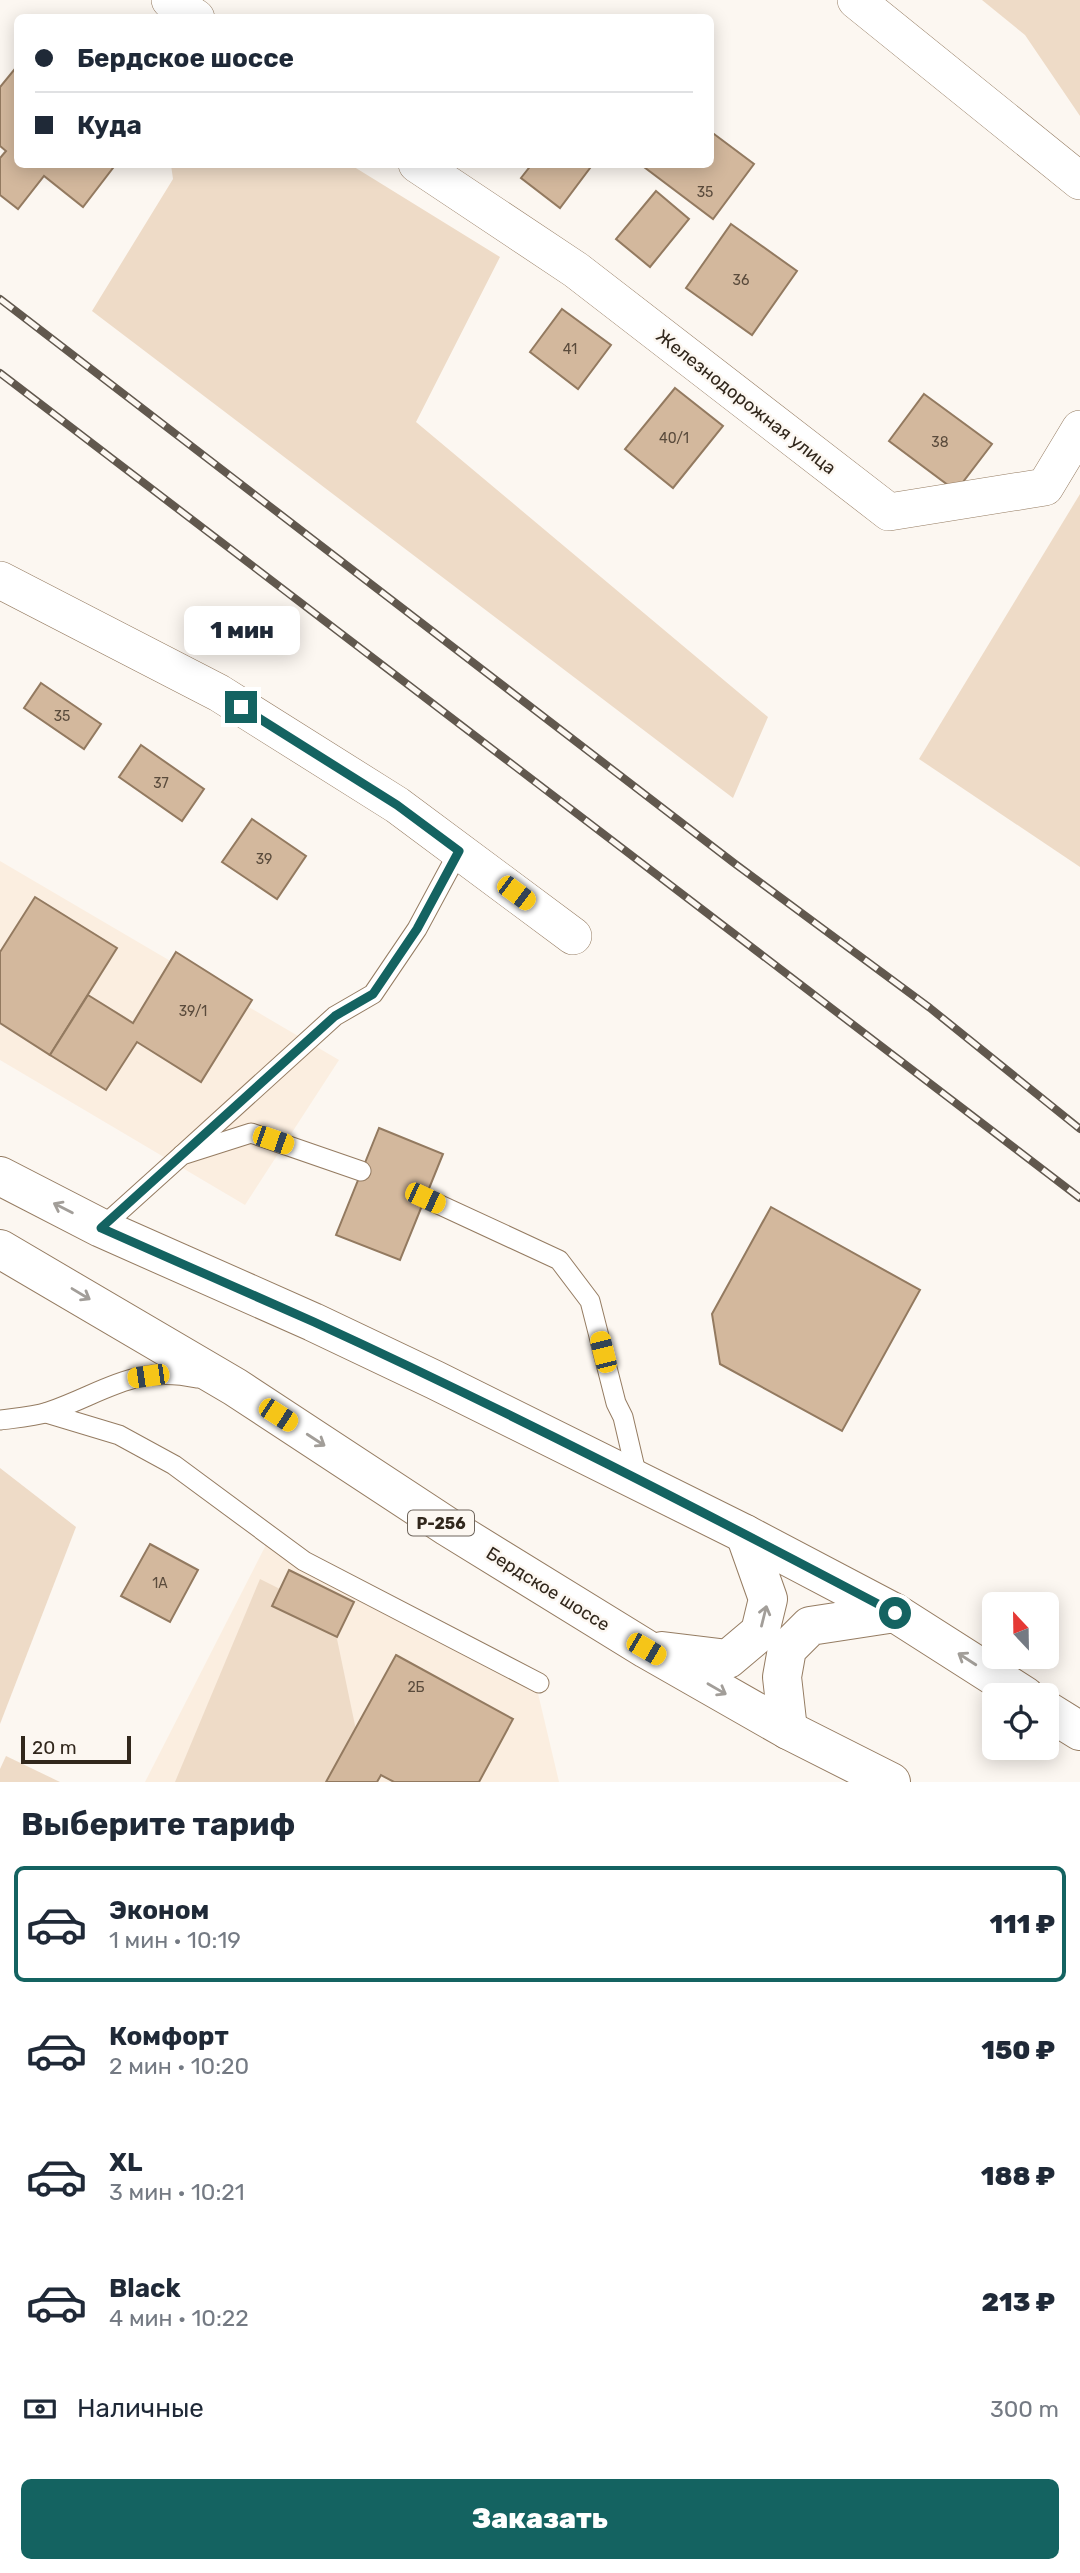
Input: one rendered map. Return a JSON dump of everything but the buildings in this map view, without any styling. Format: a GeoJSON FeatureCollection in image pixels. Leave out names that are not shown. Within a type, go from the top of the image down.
{"type":"FeatureCollection","features":[{"type":"Feature","properties":{"kind":"highway"},"geometry":{"type":"LineString","coordinates":[[0,1176],[101,1228],[313,1322],[745,1534],[895,1613],[1005,1683]]}},
{"type":"Feature","properties":{"kind":"highway","name":"Бердское шоссе"},"geometry":{"type":"LineString","coordinates":[[0,1248],[235,1387],[448,1527],[646,1649],[788,1730],[891,1782]]}},
{"type":"Feature","properties":{"kind":"highway"},"geometry":{"type":"LineString","coordinates":[[646,1649],[728,1659],[760,1632],[768,1599],[745,1534]]}},
{"type":"Feature","properties":{"kind":"highway"},"geometry":{"type":"LineString","coordinates":[[788,1730],[782,1677],[787,1648],[810,1626],[895,1613]]}},
{"type":"Feature","properties":{"kind":"highway"},"geometry":{"type":"LineString","coordinates":[[1059,1718],[1080,1731]]}},
{"type":"Feature","properties":{"kind":"street"},"geometry":{"type":"LineString","coordinates":[[170,0],[190,14]]}},
{"type":"Feature","properties":{"kind":"street"},"geometry":{"type":"LineString","coordinates":[[856,0],[1080,181]]}},
{"type":"Feature","properties":{"kind":"street","name":"Железнодорожная улица"},"geometry":{"type":"LineString","coordinates":[[423,168],[576,270],[889,513],[1045,487],[1080,429]]}},
{"type":"Feature","properties":{"kind":"street"},"geometry":{"type":"LineString","coordinates":[[0,580],[219,693],[397,805],[573,936]]}},
{"type":"Feature","properties":{"kind":"lane"},"geometry":{"type":"LineString","coordinates":[[101,1228],[335,1016],[373,994],[417,929],[459,851]]}},
{"type":"Feature","properties":{"kind":"lane"},"geometry":{"type":"LineString","coordinates":[[181,1156],[251,1133],[361,1171]]}},
{"type":"Feature","properties":{"kind":"lane"},"geometry":{"type":"LineString","coordinates":[[425,1198],[559,1259],[590,1301],[638,1481]]}},
{"type":"Feature","properties":{"kind":"lane"},"geometry":{"type":"LineString","coordinates":[[0,1420],[46,1413],[124,1379],[172,1373],[235,1387]]}},
{"type":"Feature","properties":{"kind":"lane"},"geometry":{"type":"LineString","coordinates":[[46,1413],[119,1435],[174,1465],[304,1560],[539,1683]]}},
{"type":"Feature","properties":{"kind":"shaded area"},"geometry":{"type":"Polygon","coordinates":[[[982,0],[1080,0],[1080,116],[1025,35],[982,0]]]}},
{"type":"Feature","properties":{"kind":"shaded area"},"geometry":{"type":"Polygon","coordinates":[[[171,168],[356,168],[500,257],[416,422],[768,717],[733,798],[92,311],[173,179],[171,168]]]}},
{"type":"Feature","properties":{"kind":"shaded area"},"geometry":{"type":"Polygon","coordinates":[[[1080,494],[1080,867],[919,759],[1080,494]]]}},
{"type":"Feature","properties":{"kind":"shaded area"},"geometry":{"type":"Polygon","coordinates":[[[0,861],[339,1060],[245,1205],[0,1060],[0,861]]]}},
{"type":"Feature","properties":{"kind":"shaded area"},"geometry":{"type":"Polygon","coordinates":[[[0,1468],[76,1527],[0,1724],[0,1468]]]}},
{"type":"Feature","properties":{"kind":"shaded area"},"geometry":{"type":"Polygon","coordinates":[[[270,1537],[536,1685],[559,1782],[145,1782],[270,1537]]]}},
{"type":"Feature","properties":{"kind":"shaded area"},"geometry":{"type":"Polygon","coordinates":[[[260,1579],[332,1615],[356,1730],[325,1782],[175,1782],[260,1579]]]}},
{"type":"Feature","properties":{"kind":"shaded area"},"geometry":{"type":"Polygon","coordinates":[[[6,1756],[60,1782],[0,1782],[0,1769],[6,1756]]]}},
{"type":"Feature","properties":{"kind":"railway"},"geometry":{"type":"LineString","coordinates":[[0,299],[734,863],[930,1008],[1080,1129]]}},
{"type":"Feature","properties":{"kind":"railway"},"geometry":{"type":"LineString","coordinates":[[0,373],[1080,1198]]}},
{"type":"Feature","properties":{"kind":"route"},"geometry":{"type":"LineString","coordinates":[[241,707],[397,805],[459,851],[417,929],[373,994],[335,1016],[101,1228],[313,1322],[435,1380],[745,1534],[895,1613]]}}]}
